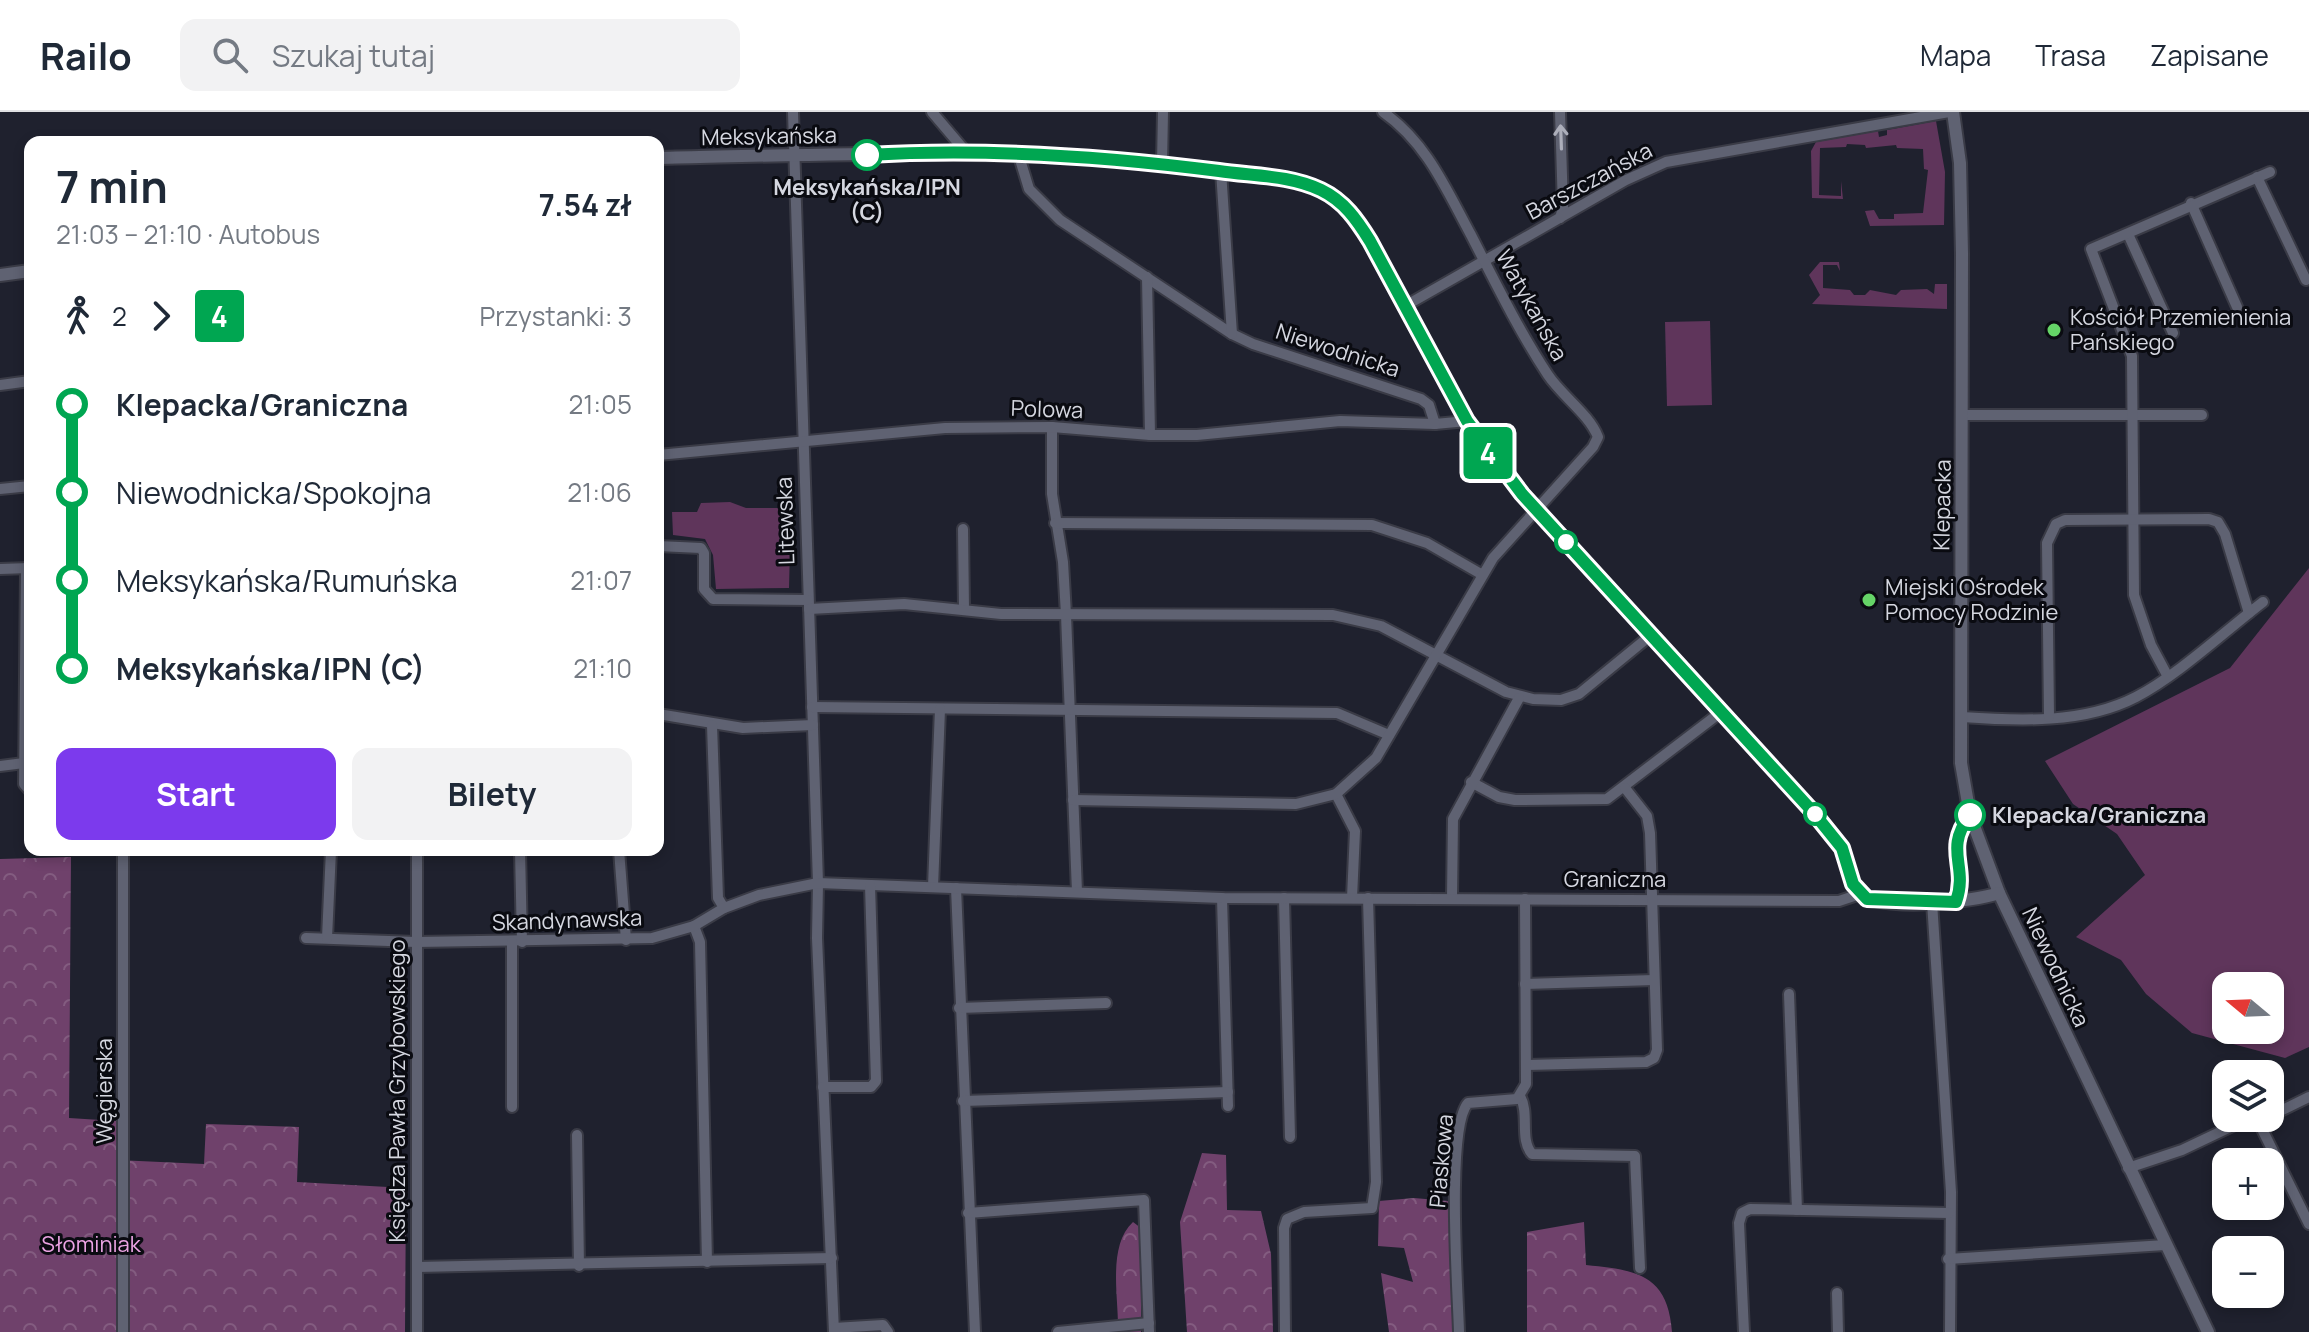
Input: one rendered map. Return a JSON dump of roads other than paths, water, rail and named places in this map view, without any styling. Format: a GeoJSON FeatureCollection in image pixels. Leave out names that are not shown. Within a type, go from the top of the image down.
{"type":"FeatureCollection","features":[{"type":"Feature","properties":{"kind":"street","name":"Litewska"},"geometry":{"type":"LineString","coordinates":[[793,112],[823,1087],[834,1330]]}},
{"type":"Feature","properties":{"kind":"street"},"geometry":{"type":"LineString","coordinates":[[932,112],[966,152]]}},
{"type":"Feature","properties":{"kind":"street"},"geometry":{"type":"LineString","coordinates":[[1162,164],[1163,112]]}},
{"type":"Feature","properties":{"kind":"street","name":"Watykańska"},"geometry":{"type":"LineString","coordinates":[[1383,112],[1400,124],[1430,158],[1550,378],[1594,427],[1598,437],[1593,447],[1537,510]]}},
{"type":"Feature","properties":{"kind":"street"},"geometry":{"type":"LineString","coordinates":[[1560,112],[1560,218]]}},
{"type":"Feature","properties":{"kind":"street","name":"Barszczańska"},"geometry":{"type":"LineString","coordinates":[[1405,306],[1626,180],[1666,162],[1951,112]]}},
{"type":"Feature","properties":{"kind":"street","name":"Klepacka"},"geometry":{"type":"LineString","coordinates":[[1951,112],[1960,163],[1965,797],[1999,893]]}},
{"type":"Feature","properties":{"kind":"street","name":"Meksykańska"},"geometry":{"type":"LineString","coordinates":[[664,158],[1018,153],[1162,164],[1296,182],[1333,197],[1360,225],[1467,421]]}},
{"type":"Feature","properties":{"kind":"street","name":"Niewodnicka"},"geometry":{"type":"LineString","coordinates":[[1018,153],[1025,180],[1043,206],[1232,334],[1253,344],[1421,399],[1429,405],[1435,424]]}},
{"type":"Feature","properties":{"kind":"street"},"geometry":{"type":"LineString","coordinates":[[1221,171],[1232,334]]}},
{"type":"Feature","properties":{"kind":"street"},"geometry":{"type":"LineString","coordinates":[[2167,675],[2151,645],[2134,595],[2130,347],[2091,249],[2191,203],[2270,172]]}},
{"type":"Feature","properties":{"kind":"street"},"geometry":{"type":"LineString","coordinates":[[2257,177],[2306,280]]}},
{"type":"Feature","properties":{"kind":"street"},"geometry":{"type":"LineString","coordinates":[[2191,203],[2237,307]]}},
{"type":"Feature","properties":{"kind":"street"},"geometry":{"type":"LineString","coordinates":[[2128,234],[2173,333]]}},
{"type":"Feature","properties":{"kind":"street"},"geometry":{"type":"LineString","coordinates":[[0,275],[24,272]]}},
{"type":"Feature","properties":{"kind":"street"},"geometry":{"type":"LineString","coordinates":[[1147,277],[1150,435]]}},
{"type":"Feature","properties":{"kind":"street"},"geometry":{"type":"LineString","coordinates":[[0,385],[24,382]]}},
{"type":"Feature","properties":{"kind":"street"},"geometry":{"type":"LineString","coordinates":[[1962,415],[2202,415]]}},
{"type":"Feature","properties":{"kind":"street","name":"Polowa"},"geometry":{"type":"LineString","coordinates":[[664,454],[945,428],[1052,427],[1150,435],[1197,435],[1340,421],[1435,424]]}},
{"type":"Feature","properties":{"kind":"street"},"geometry":{"type":"LineString","coordinates":[[1435,424],[1467,421],[1493,460],[1537,510],[1838,841],[1860,894]]}},
{"type":"Feature","properties":{"kind":"street"},"geometry":{"type":"LineString","coordinates":[[1052,427],[1055,523],[1063,562],[1066,615],[1077,892]]}},
{"type":"Feature","properties":{"kind":"street"},"geometry":{"type":"LineString","coordinates":[[0,489],[24,487]]}},
{"type":"Feature","properties":{"kind":"street"},"geometry":{"type":"LineString","coordinates":[[1073,800],[1296,804],[1336,794],[1365,772],[1481,574],[1537,510]]}},
{"type":"Feature","properties":{"kind":"street"},"geometry":{"type":"LineString","coordinates":[[2049,717],[2047,543],[2050,531],[2065,520],[2209,519],[2218,522],[2225,534],[2249,613]]}},
{"type":"Feature","properties":{"kind":"street"},"geometry":{"type":"LineString","coordinates":[[1055,523],[1372,525],[1427,543],[1481,574]]}},
{"type":"Feature","properties":{"kind":"street"},"geometry":{"type":"LineString","coordinates":[[963,529],[964,609]]}},
{"type":"Feature","properties":{"kind":"street"},"geometry":{"type":"LineString","coordinates":[[664,546],[701,548],[704,589],[713,599],[809,604],[904,604],[1001,614],[1333,615],[1381,626],[1519,698],[1561,700],[1579,694],[1651,635]]}},
{"type":"Feature","properties":{"kind":"street"},"geometry":{"type":"LineString","coordinates":[[0,569],[24,568]]}},
{"type":"Feature","properties":{"kind":"street"},"geometry":{"type":"LineString","coordinates":[[1962,717],[2006,721],[2049,717],[2100,710],[2136,697],[2263,602]]}},
{"type":"Feature","properties":{"kind":"street"},"geometry":{"type":"LineString","coordinates":[[1452,898],[1451,829],[1457,808],[1519,698]]}},
{"type":"Feature","properties":{"kind":"street"},"geometry":{"type":"LineString","coordinates":[[812,707],[1337,713],[1389,735]]}},
{"type":"Feature","properties":{"kind":"street"},"geometry":{"type":"LineString","coordinates":[[933,887],[940,709]]}},
{"type":"Feature","properties":{"kind":"street"},"geometry":{"type":"LineString","coordinates":[[1471,782],[1499,797],[1515,800],[1607,799],[1721,712]]}},
{"type":"Feature","properties":{"kind":"street"},"geometry":{"type":"LineString","coordinates":[[664,715],[712,725],[813,725]]}},
{"type":"Feature","properties":{"kind":"street"},"geometry":{"type":"LineString","coordinates":[[712,725],[718,898],[724,908]]}},
{"type":"Feature","properties":{"kind":"street"},"geometry":{"type":"LineString","coordinates":[[0,766],[24,763],[24,784]]}},
{"type":"Feature","properties":{"kind":"street"},"geometry":{"type":"LineString","coordinates":[[1527,1065],[1646,1062],[1654,1058],[1657,1050],[1647,816],[1625,788]]}},
{"type":"Feature","properties":{"kind":"street"},"geometry":{"type":"LineString","coordinates":[[1336,794],[1355,831],[1352,898]]}},
{"type":"Feature","properties":{"kind":"street","name":"Węgierska"},"geometry":{"type":"LineString","coordinates":[[123,856],[123,1332]]}},
{"type":"Feature","properties":{"kind":"street"},"geometry":{"type":"LineString","coordinates":[[327,938],[331,856]]}},
{"type":"Feature","properties":{"kind":"street","name":"Księdza Pawła Grzybowskiego"},"geometry":{"type":"LineString","coordinates":[[417,856],[417,1332]]}},
{"type":"Feature","properties":{"kind":"street"},"geometry":{"type":"LineString","coordinates":[[512,1107],[520,856]]}},
{"type":"Feature","properties":{"kind":"street"},"geometry":{"type":"LineString","coordinates":[[619,856],[626,940]]}},
{"type":"Feature","properties":{"kind":"street","name":"Skandynawska"},"geometry":{"type":"LineString","coordinates":[[306,938],[416,942],[626,940],[671,935],[694,926],[724,908],[792,886],[818,883],[1077,892]]}},
{"type":"Feature","properties":{"kind":"street"},"geometry":{"type":"LineString","coordinates":[[823,1087],[871,1087],[876,1081],[870,885]]}},
{"type":"Feature","properties":{"kind":"street"},"geometry":{"type":"LineString","coordinates":[[956,888],[975,1332]]}},
{"type":"Feature","properties":{"kind":"street","name":"Graniczna"},"geometry":{"type":"LineString","coordinates":[[1077,892],[1222,898],[1839,901],[1860,894]]}},
{"type":"Feature","properties":{"kind":"street","name":"Niewodnicka"},"geometry":{"type":"LineString","coordinates":[[1860,894],[1875,901],[1932,902],[1976,901],[1999,893],[2208,1332]]}},
{"type":"Feature","properties":{"kind":"street"},"geometry":{"type":"LineString","coordinates":[[1222,898],[1228,1106]]}},
{"type":"Feature","properties":{"kind":"street"},"geometry":{"type":"LineString","coordinates":[[1284,898],[1290,1137]]}},
{"type":"Feature","properties":{"kind":"street"},"geometry":{"type":"LineString","coordinates":[[1285,1332],[1284,1228],[1287,1219],[1304,1212],[1372,1208],[1376,1182],[1368,898]]}},
{"type":"Feature","properties":{"kind":"street"},"geometry":{"type":"LineString","coordinates":[[1525,899],[1527,1065],[1526,1084],[1520,1096],[1526,1106],[1527,1145],[1532,1154],[1635,1156],[1640,1268]]}},
{"type":"Feature","properties":{"kind":"street"},"geometry":{"type":"LineString","coordinates":[[1932,902],[1935,976],[1943,1029],[1951,1192],[1948,1259],[1950,1332]]}},
{"type":"Feature","properties":{"kind":"street"},"geometry":{"type":"LineString","coordinates":[[694,926],[700,942],[707,1262]]}},
{"type":"Feature","properties":{"kind":"street"},"geometry":{"type":"LineString","coordinates":[[1525,984],[1654,980]]}},
{"type":"Feature","properties":{"kind":"street"},"geometry":{"type":"LineString","coordinates":[[1789,994],[1797,1210]]}},
{"type":"Feature","properties":{"kind":"street"},"geometry":{"type":"LineString","coordinates":[[959,1008],[1106,1003]]}},
{"type":"Feature","properties":{"kind":"street"},"geometry":{"type":"LineString","coordinates":[[963,1101],[1228,1092]]}},
{"type":"Feature","properties":{"kind":"street","name":"Piaskowa"},"geometry":{"type":"LineString","coordinates":[[1459,1332],[1455,1192],[1463,1108],[1476,1101],[1508,1101],[1520,1096]]}},
{"type":"Feature","properties":{"kind":"street"},"geometry":{"type":"LineString","coordinates":[[2284,1109],[2309,1097]]}},
{"type":"Feature","properties":{"kind":"street"},"geometry":{"type":"LineString","coordinates":[[2128,1168],[2182,1150],[2220,1132]]}},
{"type":"Feature","properties":{"kind":"street"},"geometry":{"type":"LineString","coordinates":[[2270,1132],[2309,1224]]}},
{"type":"Feature","properties":{"kind":"street"},"geometry":{"type":"LineString","coordinates":[[577,1135],[579,1266]]}},
{"type":"Feature","properties":{"kind":"street"},"geometry":{"type":"LineString","coordinates":[[968,1213],[1144,1200],[1149,1328],[1058,1332]]}},
{"type":"Feature","properties":{"kind":"street"},"geometry":{"type":"LineString","coordinates":[[1744,1332],[1739,1223],[1742,1213],[1750,1209],[1949,1213]]}},
{"type":"Feature","properties":{"kind":"street"},"geometry":{"type":"LineString","coordinates":[[1948,1259],[2165,1245]]}},
{"type":"Feature","properties":{"kind":"street"},"geometry":{"type":"LineString","coordinates":[[417,1267],[579,1266],[832,1258]]}},
{"type":"Feature","properties":{"kind":"street"},"geometry":{"type":"LineString","coordinates":[[1837,1293],[1838,1332]]}},
{"type":"Feature","properties":{"kind":"street"},"geometry":{"type":"LineString","coordinates":[[834,1330],[883,1325],[888,1332]]}},
{"type":"Feature","properties":{"kind":"place","name":"Meksykańska/IPN (C)"},"geometry":{"type":"Point","coordinates":[867,155]}},
{"type":"Feature","properties":{"kind":"place","name":"Kościół Przemienienia Pańskiego"},"geometry":{"type":"Point","coordinates":[2054,330]}},
{"type":"Feature","properties":{"kind":"place","name":"Miejski Ośrodek Pomocy Rodzinie"},"geometry":{"type":"Point","coordinates":[1869,600]}},
{"type":"Feature","properties":{"kind":"place","name":"Klepacka/Graniczna"},"geometry":{"type":"Point","coordinates":[1970,815]}},
{"type":"Feature","properties":{"kind":"park label","name":"Słominiak"},"geometry":{"type":"Point","coordinates":[91,1244]}}]}
